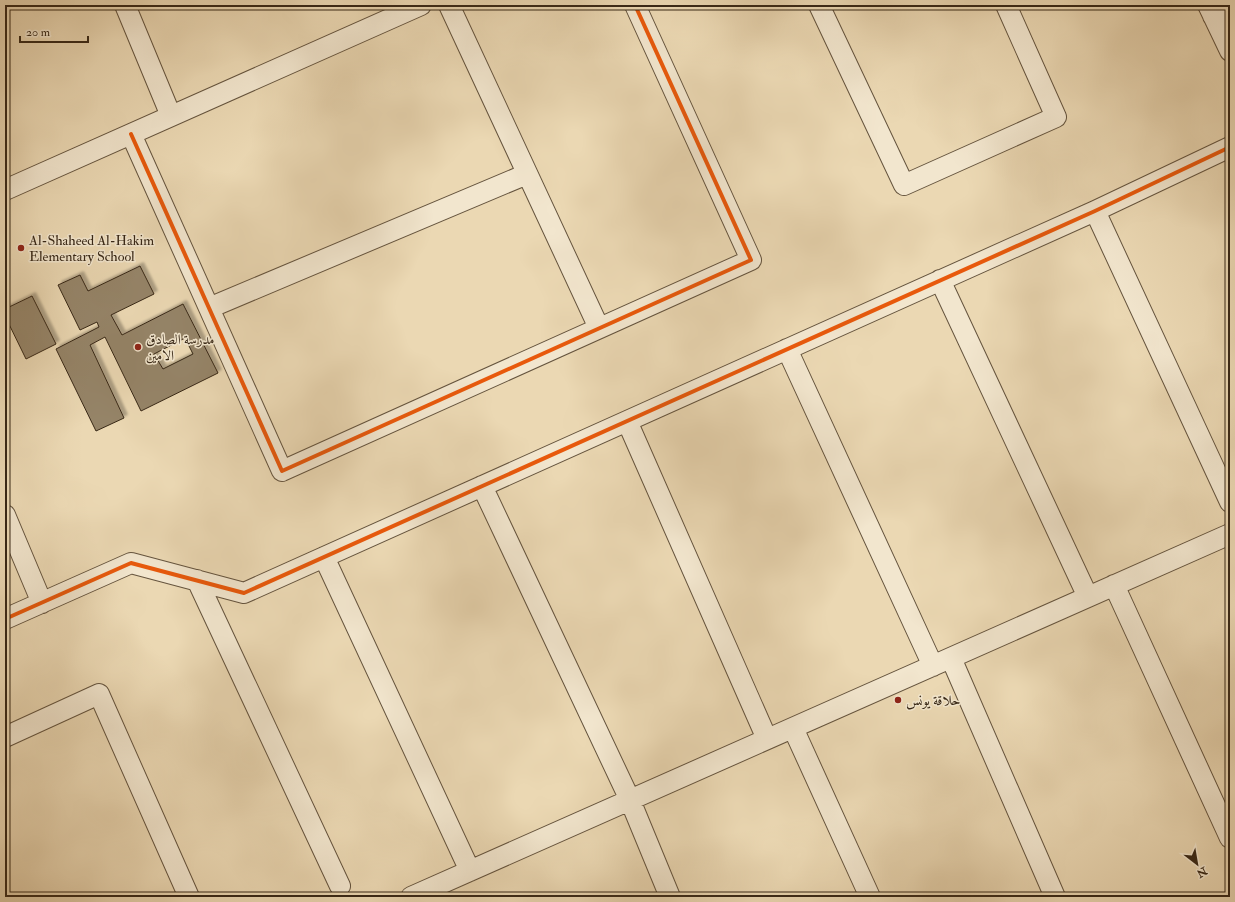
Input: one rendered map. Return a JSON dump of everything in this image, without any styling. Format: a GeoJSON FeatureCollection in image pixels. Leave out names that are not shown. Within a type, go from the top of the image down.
{"type":"FeatureCollection","features":[{"type":"Feature","properties":{"kind":"street"},"geometry":{"type":"LineString","coordinates":[[125,5],[171,116]]}},
{"type":"Feature","properties":{"kind":"street"},"geometry":{"type":"LineString","coordinates":[[5,190],[422,5]]}},
{"type":"Feature","properties":{"kind":"street"},"geometry":{"type":"LineString","coordinates":[[449,5],[599,328]]}},
{"type":"Feature","properties":{"kind":"street"},"geometry":{"type":"LineString","coordinates":[[131,134],[282,471],[751,260],[635,5]]}},
{"type":"Feature","properties":{"kind":"street"},"geometry":{"type":"LineString","coordinates":[[819,5],[904,185],[1056,117],[1006,5]]}},
{"type":"Feature","properties":{"kind":"street"},"geometry":{"type":"LineString","coordinates":[[1217,10],[1230,51]]}},
{"type":"Feature","properties":{"kind":"street"},"geometry":{"type":"LineString","coordinates":[[5,619],[131,563],[244,593],[1095,210],[1230,147]]}},
{"type":"Feature","properties":{"kind":"street"},"geometry":{"type":"LineString","coordinates":[[209,308],[527,174]]}},
{"type":"Feature","properties":{"kind":"street"},"geometry":{"type":"LineString","coordinates":[[1095,210],[1230,502]]}},
{"type":"Feature","properties":{"kind":"street"},"geometry":{"type":"LineString","coordinates":[[940,280],[1088,597]]}},
{"type":"Feature","properties":{"kind":"street"},"geometry":{"type":"LineString","coordinates":[[787,349],[933,666]]}},
{"type":"Feature","properties":{"kind":"street"},"geometry":{"type":"LineString","coordinates":[[627,421],[767,739]]}},
{"type":"Feature","properties":{"kind":"street"},"geometry":{"type":"LineString","coordinates":[[482,486],[630,800],[670,897]]}},
{"type":"Feature","properties":{"kind":"street"},"geometry":{"type":"LineString","coordinates":[[5,515],[42,603]]}},
{"type":"Feature","properties":{"kind":"street"},"geometry":{"type":"LineString","coordinates":[[411,897],[1230,534]]}},
{"type":"Feature","properties":{"kind":"street"},"geometry":{"type":"LineString","coordinates":[[324,557],[470,871]]}},
{"type":"Feature","properties":{"kind":"street"},"geometry":{"type":"LineString","coordinates":[[197,580],[340,886]]}},
{"type":"Feature","properties":{"kind":"street"},"geometry":{"type":"LineString","coordinates":[[1114,585],[1230,838]]}},
{"type":"Feature","properties":{"kind":"street"},"geometry":{"type":"LineString","coordinates":[[951,658],[1055,897]]}},
{"type":"Feature","properties":{"kind":"street"},"geometry":{"type":"LineString","coordinates":[[5,737],[99,694],[189,897]]}},
{"type":"Feature","properties":{"kind":"street"},"geometry":{"type":"LineString","coordinates":[[793,728],[870,897]]}},
{"type":"Feature","properties":{"kind":"building","name":"مدرسة الصادق الامين"},"geometry":{"type":"Polygon","coordinates":[[[140,266],[154,294],[111,315],[122,335],[183,304],[218,373],[141,411],[105,337],[90,345],[124,418],[96,431],[56,349],[99,327],[97,322],[80,330],[58,285],[80,275],[88,291],[140,266]],[[185,338],[154,354],[163,369],[193,354],[185,338]]]}},
{"type":"Feature","properties":{"kind":"building"},"geometry":{"type":"Polygon","coordinates":[[[32,296],[56,344],[26,359],[5,316],[5,309],[32,296]]]}},
{"type":"Feature","properties":{"kind":"cycle path"},"geometry":{"type":"LineString","coordinates":[[131,134],[282,471],[751,260],[635,5]]}},
{"type":"Feature","properties":{"kind":"cycle path"},"geometry":{"type":"LineString","coordinates":[[5,619],[131,563],[244,593],[1095,211],[1230,147]]}},
{"type":"Feature","properties":{"kind":"place","name":"Al-Shaheed Al-Hakim Elementary School"},"geometry":{"type":"Point","coordinates":[21,248]}},
{"type":"Feature","properties":{"kind":"place","name":"مدرسة الصادق الامين"},"geometry":{"type":"Point","coordinates":[138,347]}},
{"type":"Feature","properties":{"kind":"place","name":"حلاقة يونس"},"geometry":{"type":"Point","coordinates":[898,700]}}]}
